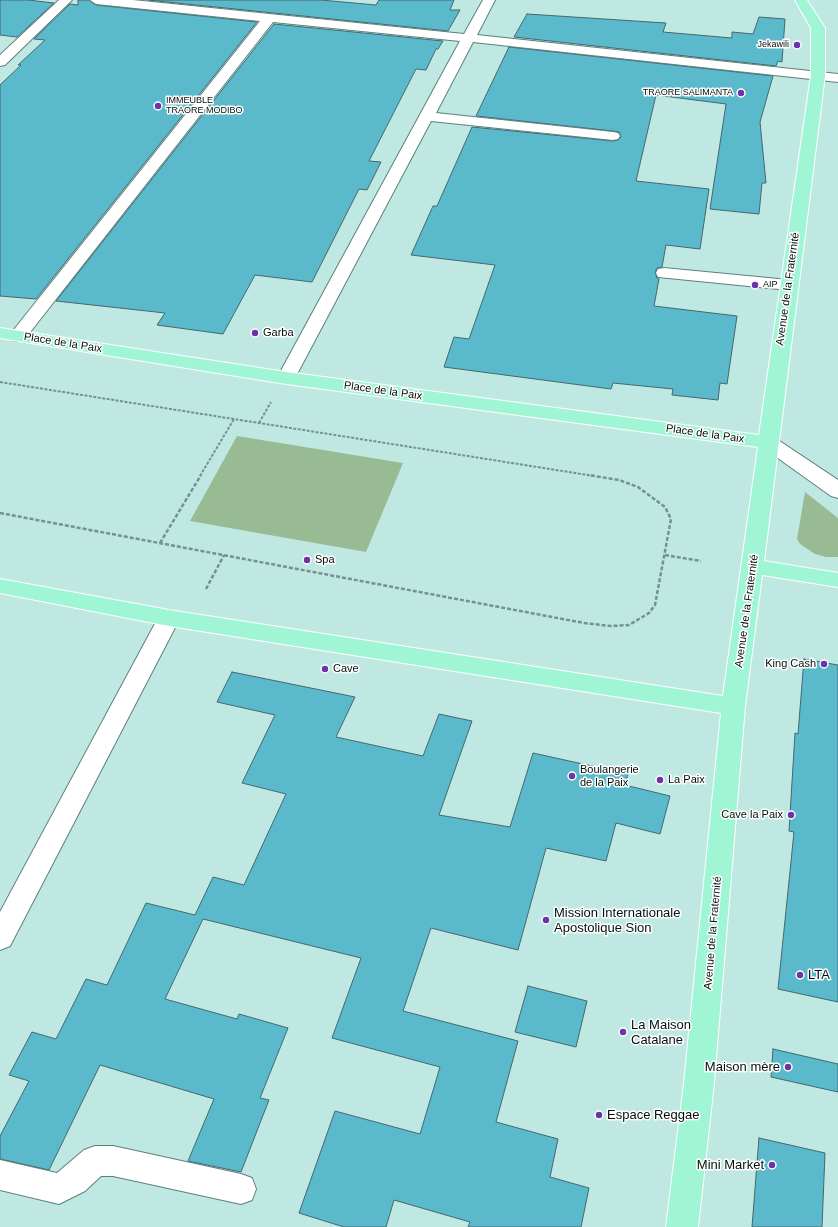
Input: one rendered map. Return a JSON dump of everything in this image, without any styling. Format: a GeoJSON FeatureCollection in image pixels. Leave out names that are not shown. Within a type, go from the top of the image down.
{"type":"FeatureCollection","features":[{"type":"Feature","properties":{"kind":"main road","name":"Avenue de la Fraternité"},"geometry":{"type":"LineString","coordinates":[[682,1227],[699,1083],[733,706],[754,566],[768,442],[818,76],[818,28],[801,0]]}},
{"type":"Feature","properties":{"kind":"main road","name":"Place de la Paix"},"geometry":{"type":"LineString","coordinates":[[0,333],[286,378],[768,442]]}},
{"type":"Feature","properties":{"kind":"main road"},"geometry":{"type":"LineString","coordinates":[[754,566],[838,580]]}},
{"type":"Feature","properties":{"kind":"main road"},"geometry":{"type":"LineString","coordinates":[[0,586],[169,618],[733,706]]}},
{"type":"Feature","properties":{"kind":"street"},"geometry":{"type":"LineString","coordinates":[[0,62],[66,0]]}},
{"type":"Feature","properties":{"kind":"street"},"geometry":{"type":"LineString","coordinates":[[96,0],[270,17],[838,78]]}},
{"type":"Feature","properties":{"kind":"street"},"geometry":{"type":"LineString","coordinates":[[286,378],[489,0]]}},
{"type":"Feature","properties":{"kind":"street"},"geometry":{"type":"LineString","coordinates":[[18,336],[270,17]]}},
{"type":"Feature","properties":{"kind":"street"},"geometry":{"type":"LineString","coordinates":[[428,116],[613,136]]}},
{"type":"Feature","properties":{"kind":"street"},"geometry":{"type":"LineString","coordinates":[[664,273],[789,285]]}},
{"type":"Feature","properties":{"kind":"street"},"geometry":{"type":"LineString","coordinates":[[768,442],[838,491]]}},
{"type":"Feature","properties":{"kind":"street"},"geometry":{"type":"LineString","coordinates":[[0,938],[169,618]]}},
{"type":"Feature","properties":{"kind":"street"},"geometry":{"type":"LineString","coordinates":[[0,1175],[59,1189],[74,1180],[96,1161],[113,1161],[241,1189]]}},
{"type":"Feature","properties":{"kind":"path"},"geometry":{"type":"LineString","coordinates":[[0,382],[619,480],[638,487],[665,507],[671,519],[655,605],[649,613],[630,625],[611,626],[576,622],[0,513]]}},
{"type":"Feature","properties":{"kind":"path"},"geometry":{"type":"LineString","coordinates":[[259,423],[274,397]]}},
{"type":"Feature","properties":{"kind":"path"},"geometry":{"type":"LineString","coordinates":[[160,543],[234,419]]}},
{"type":"Feature","properties":{"kind":"path"},"geometry":{"type":"LineString","coordinates":[[206,589],[224,555]]}},
{"type":"Feature","properties":{"kind":"path"},"geometry":{"type":"LineString","coordinates":[[665,555],[702,561]]}},
{"type":"Feature","properties":{"kind":"green space"},"geometry":{"type":"Polygon","coordinates":[[[237,436],[403,463],[366,552],[190,521],[237,436]]]}},
{"type":"Feature","properties":{"kind":"green space"},"geometry":{"type":"Polygon","coordinates":[[[805,492],[838,518],[838,557],[826,557],[815,554],[800,544],[797,539],[805,492]]]}},
{"type":"Feature","properties":{"kind":"building"},"geometry":{"type":"Polygon","coordinates":[[[0,0],[28,0],[54,3],[17,37],[0,35],[0,0]]]}},
{"type":"Feature","properties":{"kind":"building"},"geometry":{"type":"Polygon","coordinates":[[[78,0],[89,0],[96,5],[257,22],[36,299],[0,296],[0,85],[21,65],[18,65],[45,40],[34,39],[70,4],[78,5],[78,0]]]}},
{"type":"Feature","properties":{"kind":"building"},"geometry":{"type":"Polygon","coordinates":[[[148,0],[321,0],[376,5],[379,0],[454,0],[450,10],[460,10],[448,31],[148,0]]]}},
{"type":"Feature","properties":{"kind":"building"},"geometry":{"type":"Polygon","coordinates":[[[527,14],[666,23],[663,32],[732,38],[732,32],[753,34],[759,17],[785,19],[782,62],[778,61],[776,66],[514,37],[527,14]]]}},
{"type":"Feature","properties":{"kind":"building"},"geometry":{"type":"Polygon","coordinates":[[[274,24],[443,41],[438,49],[436,49],[426,70],[416,69],[369,161],[381,162],[367,190],[359,189],[312,282],[255,275],[223,334],[157,325],[165,313],[56,301],[274,24]]]}},
{"type":"Feature","properties":{"kind":"building"},"geometry":{"type":"Polygon","coordinates":[[[509,47],[773,76],[760,122],[766,183],[762,183],[759,214],[710,209],[726,104],[656,95],[636,181],[709,189],[700,249],[666,245],[662,267],[657,268],[655,272],[657,278],[659,279],[654,306],[737,316],[727,384],[720,383],[718,400],[672,395],[673,389],[613,383],[611,389],[444,367],[454,337],[469,339],[495,265],[411,255],[433,206],[437,206],[472,127],[613,141],[618,140],[621,137],[619,132],[613,131],[476,116],[509,47]]]}},
{"type":"Feature","properties":{"kind":"building"},"geometry":{"type":"Polygon","coordinates":[[[804,659],[838,665],[838,1002],[778,989],[794,832],[789,831],[795,733],[798,734],[804,659]]]}},
{"type":"Feature","properties":{"kind":"building"},"geometry":{"type":"Polygon","coordinates":[[[232,672],[355,697],[336,737],[423,756],[439,714],[472,721],[439,815],[510,827],[533,753],[628,774],[625,785],[670,796],[660,834],[616,823],[606,861],[546,848],[518,950],[431,928],[403,1011],[518,1041],[496,1122],[558,1139],[550,1177],[589,1188],[581,1227],[468,1227],[470,1222],[394,1200],[386,1227],[344,1227],[299,1213],[335,1111],[420,1134],[440,1067],[332,1038],[361,958],[203,919],[165,999],[237,1019],[239,1014],[288,1028],[260,1098],[269,1100],[241,1172],[188,1161],[214,1099],[100,1065],[49,1170],[0,1159],[0,1136],[29,1081],[9,1075],[32,1032],[56,1039],[86,979],[107,985],[146,903],[195,915],[213,877],[244,885],[286,794],[242,783],[275,715],[217,702],[232,672]]]}},
{"type":"Feature","properties":{"kind":"building"},"geometry":{"type":"Polygon","coordinates":[[[528,986],[587,1001],[576,1047],[515,1032],[528,986]]]}},
{"type":"Feature","properties":{"kind":"building"},"geometry":{"type":"Polygon","coordinates":[[[773,1049],[838,1064],[838,1092],[771,1077],[773,1049]]]}},
{"type":"Feature","properties":{"kind":"building"},"geometry":{"type":"Polygon","coordinates":[[[759,1138],[825,1153],[822,1227],[752,1227],[759,1138]]]}},
{"type":"Feature","properties":{"kind":"place","name":"Jekawili"},"geometry":{"type":"Point","coordinates":[797,45]}},
{"type":"Feature","properties":{"kind":"place","name":"TRAORE SALIMANTA"},"geometry":{"type":"Point","coordinates":[741,93]}},
{"type":"Feature","properties":{"kind":"place","name":"IMMEUBLE TRAORE MODIBO"},"geometry":{"type":"Point","coordinates":[158,106]}},
{"type":"Feature","properties":{"kind":"place","name":"AIP"},"geometry":{"type":"Point","coordinates":[755,285]}},
{"type":"Feature","properties":{"kind":"place","name":"Garba"},"geometry":{"type":"Point","coordinates":[255,333]}},
{"type":"Feature","properties":{"kind":"place","name":"Spa"},"geometry":{"type":"Point","coordinates":[307,560]}},
{"type":"Feature","properties":{"kind":"place","name":"King Cash"},"geometry":{"type":"Point","coordinates":[824,664]}},
{"type":"Feature","properties":{"kind":"place","name":"Cave"},"geometry":{"type":"Point","coordinates":[325,669]}},
{"type":"Feature","properties":{"kind":"place","name":"Boulangerie de la Paix"},"geometry":{"type":"Point","coordinates":[572,776]}},
{"type":"Feature","properties":{"kind":"place","name":"La Paix"},"geometry":{"type":"Point","coordinates":[660,780]}},
{"type":"Feature","properties":{"kind":"place","name":"Cave la Paix"},"geometry":{"type":"Point","coordinates":[791,815]}},
{"type":"Feature","properties":{"kind":"place","name":"Mission Internationale Apostolique Sion"},"geometry":{"type":"Point","coordinates":[546,920]}},
{"type":"Feature","properties":{"kind":"place","name":"LTA"},"geometry":{"type":"Point","coordinates":[800,975]}},
{"type":"Feature","properties":{"kind":"place","name":"La Maison Catalane"},"geometry":{"type":"Point","coordinates":[623,1032]}},
{"type":"Feature","properties":{"kind":"place","name":"Maison mère"},"geometry":{"type":"Point","coordinates":[788,1067]}},
{"type":"Feature","properties":{"kind":"place","name":"Espace Reggae"},"geometry":{"type":"Point","coordinates":[599,1115]}},
{"type":"Feature","properties":{"kind":"place","name":"Mini Market"},"geometry":{"type":"Point","coordinates":[772,1165]}}]}
